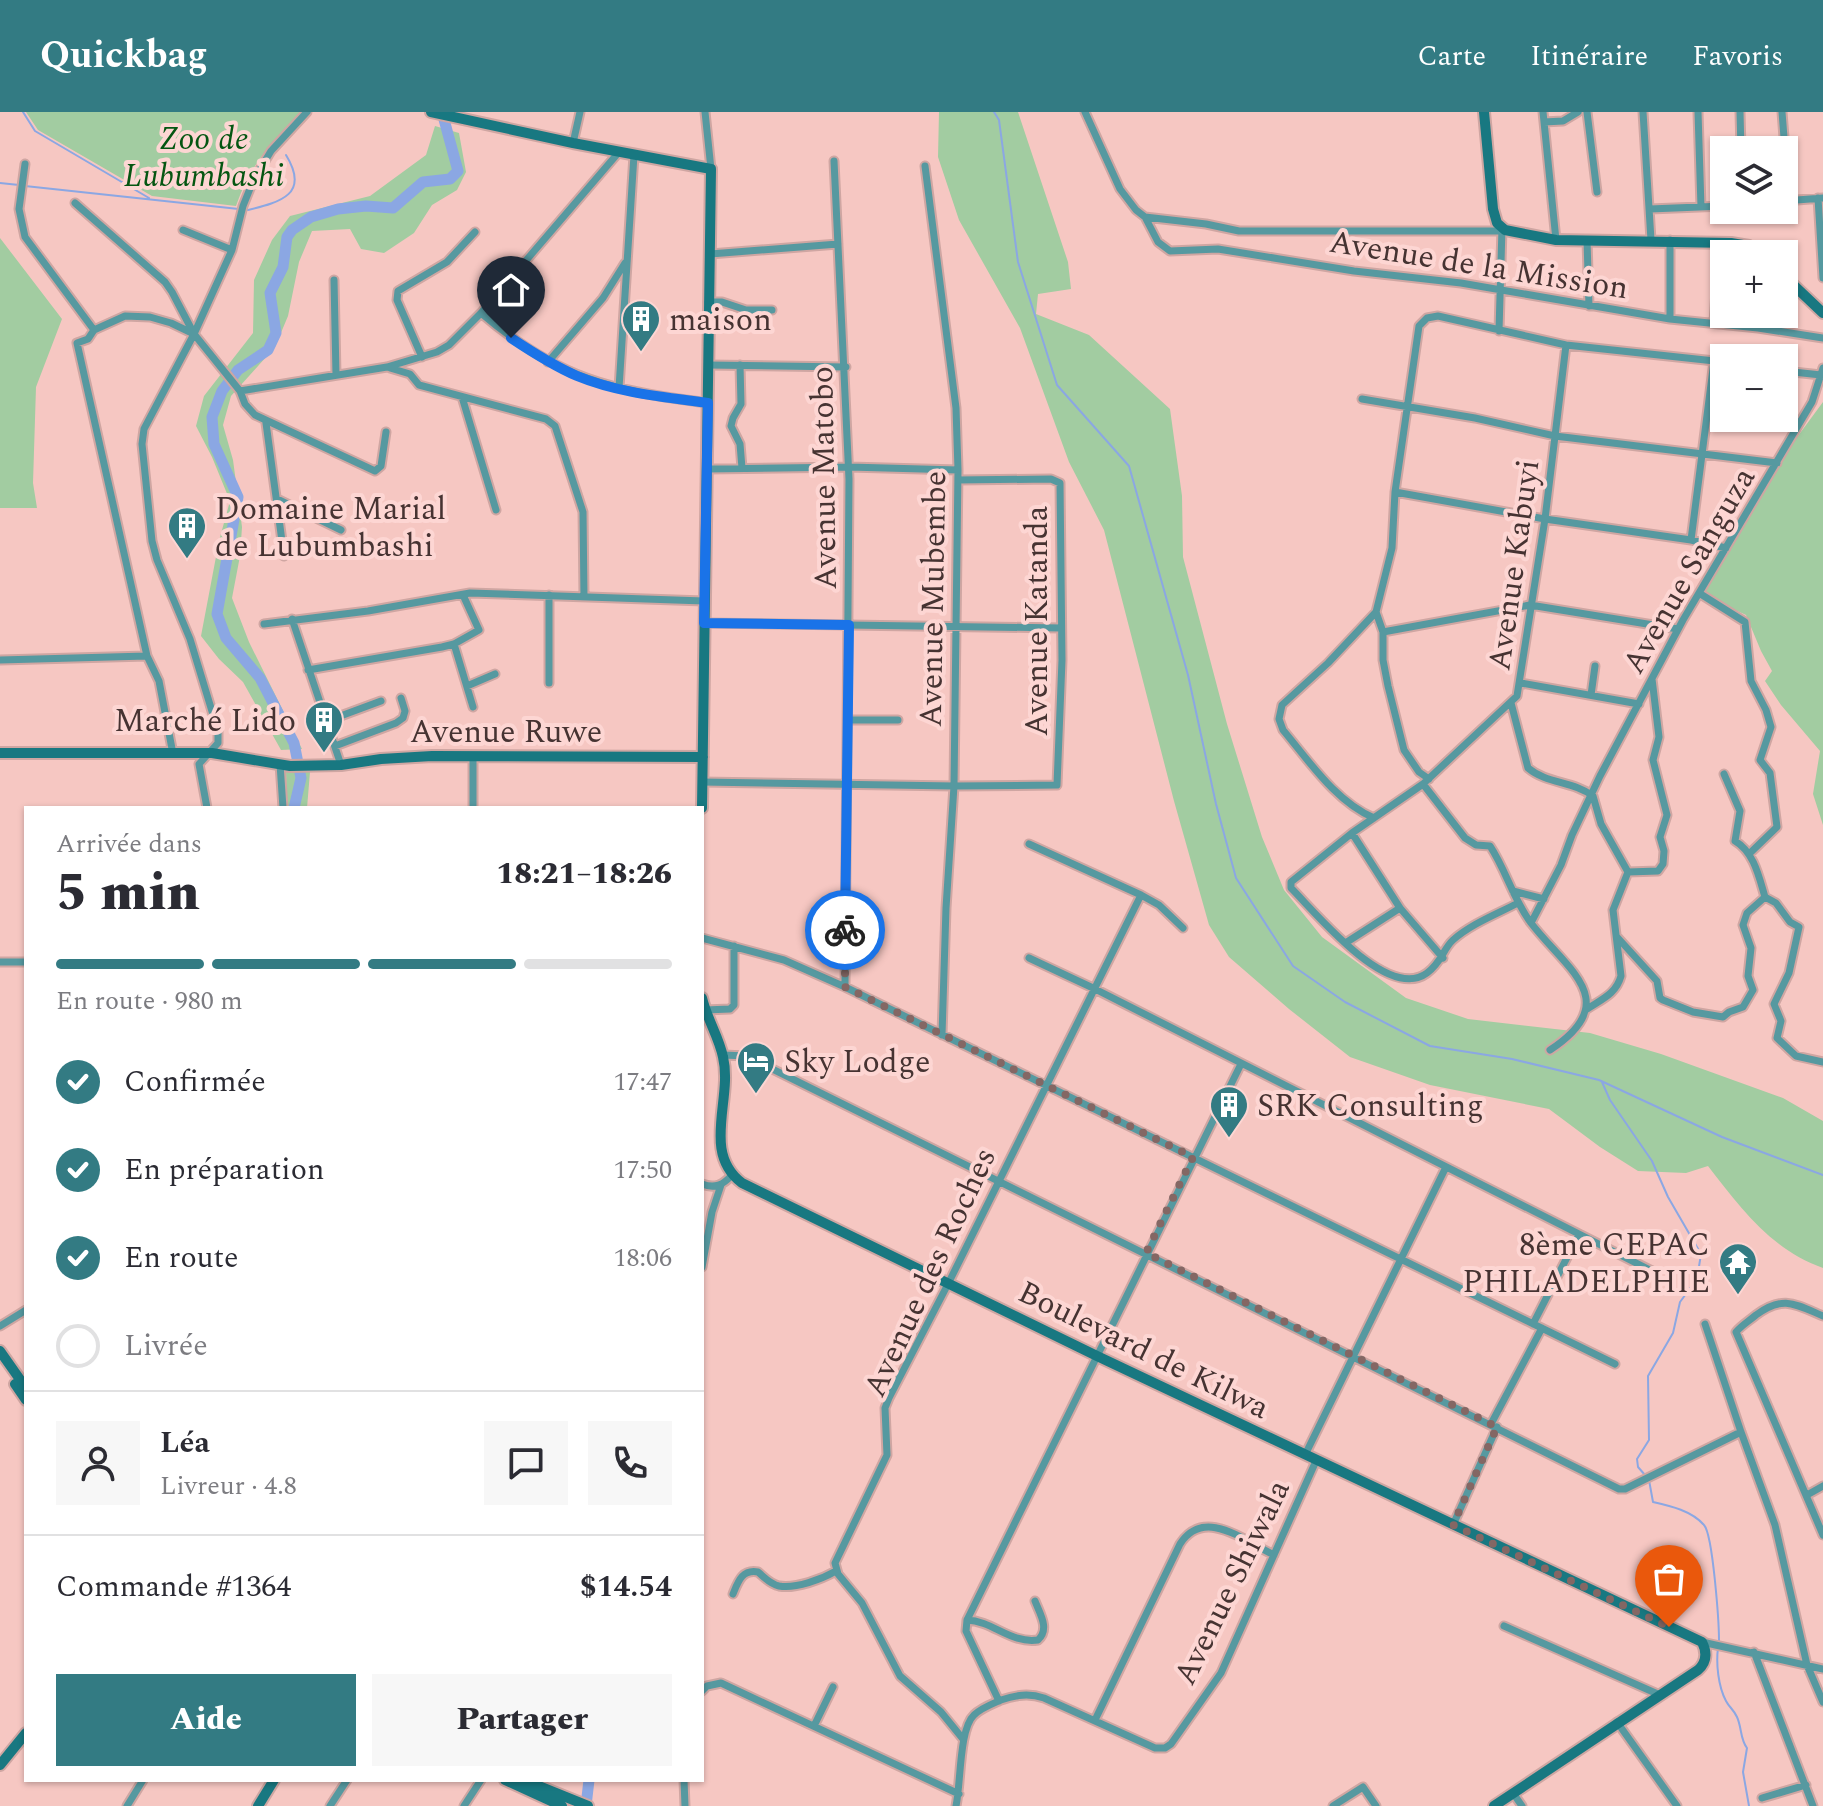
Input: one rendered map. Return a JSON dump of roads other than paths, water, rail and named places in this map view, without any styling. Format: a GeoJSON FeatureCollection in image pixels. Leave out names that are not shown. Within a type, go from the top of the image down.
{"type":"FeatureCollection","features":[{"type":"Feature","properties":{"kind":"street"},"geometry":{"type":"LineString","coordinates":[[207,806],[199,767],[201,760],[218,743],[217,726],[190,639],[152,541],[142,444],[144,429],[194,334],[232,250],[253,181],[264,162],[307,112]]}},
{"type":"Feature","properties":{"kind":"street"},"geometry":{"type":"LineString","coordinates":[[573,143],[580,112]]}},
{"type":"Feature","properties":{"kind":"street"},"geometry":{"type":"LineString","coordinates":[[702,806],[711,169],[705,112]]}},
{"type":"Feature","properties":{"kind":"street"},"geometry":{"type":"LineString","coordinates":[[1085,112],[1120,189],[1130,205],[1145,217],[1239,231],[1502,230],[1499,331]]}},
{"type":"Feature","properties":{"kind":"street","name":"Avenue de la Mission"},"geometry":{"type":"LineString","coordinates":[[1484,112],[1493,209],[1502,230],[1556,240],[1710,242]]}},
{"type":"Feature","properties":{"kind":"street"},"geometry":{"type":"LineString","coordinates":[[1543,112],[1556,240]]}},
{"type":"Feature","properties":{"kind":"street"},"geometry":{"type":"LineString","coordinates":[[1544,122],[1563,121],[1578,112]]}},
{"type":"Feature","properties":{"kind":"street"},"geometry":{"type":"LineString","coordinates":[[1587,112],[1597,192]]}},
{"type":"Feature","properties":{"kind":"street"},"geometry":{"type":"LineString","coordinates":[[1643,112],[1651,240]]}},
{"type":"Feature","properties":{"kind":"street"},"geometry":{"type":"LineString","coordinates":[[1698,112],[1701,207]]}},
{"type":"Feature","properties":{"kind":"street"},"geometry":{"type":"LineString","coordinates":[[1740,112],[1741,136]]}},
{"type":"Feature","properties":{"kind":"street"},"geometry":{"type":"LineString","coordinates":[[1782,112],[1783,136]]}},
{"type":"Feature","properties":{"kind":"street"},"geometry":{"type":"LineString","coordinates":[[434,113],[711,169]]}},
{"type":"Feature","properties":{"kind":"street"},"geometry":{"type":"LineString","coordinates":[[240,390],[387,367],[437,352],[449,345],[481,313],[619,152]]}},
{"type":"Feature","properties":{"kind":"street"},"geometry":{"type":"LineString","coordinates":[[619,388],[634,155]]}},
{"type":"Feature","properties":{"kind":"street","name":"Avenue Matobo"},"geometry":{"type":"LineString","coordinates":[[834,161],[849,467],[845,987]]}},
{"type":"Feature","properties":{"kind":"street"},"geometry":{"type":"LineString","coordinates":[[25,164],[19,209],[25,237],[94,330]]}},
{"type":"Feature","properties":{"kind":"street","name":"Avenue Mubembe"},"geometry":{"type":"LineString","coordinates":[[925,166],[954,393],[958,470],[954,786],[942,1035]]}},
{"type":"Feature","properties":{"kind":"street"},"geometry":{"type":"LineString","coordinates":[[1798,200],[1820,198],[1823,278]]}},
{"type":"Feature","properties":{"kind":"street"},"geometry":{"type":"LineString","coordinates":[[75,203],[165,282],[194,334],[240,390],[248,409],[266,423],[375,471],[381,466],[386,432]]}},
{"type":"Feature","properties":{"kind":"street"},"geometry":{"type":"LineString","coordinates":[[1650,209],[1710,207]]}},
{"type":"Feature","properties":{"kind":"street","name":"Avenue de la Mission"},"geometry":{"type":"LineString","coordinates":[[1145,217],[1158,242],[1170,251],[1218,249],[1710,323]]}},
{"type":"Feature","properties":{"kind":"street"},"geometry":{"type":"LineString","coordinates":[[183,230],[232,250]]}},
{"type":"Feature","properties":{"kind":"street"},"geometry":{"type":"LineString","coordinates":[[422,357],[397,294],[447,262],[475,232]]}},
{"type":"Feature","properties":{"kind":"street"},"geometry":{"type":"LineString","coordinates":[[1587,240],[1589,306]]}},
{"type":"Feature","properties":{"kind":"street"},"geometry":{"type":"LineString","coordinates":[[1670,240],[1670,319]]}},
{"type":"Feature","properties":{"kind":"street"},"geometry":{"type":"LineString","coordinates":[[710,254],[838,244]]}},
{"type":"Feature","properties":{"kind":"street"},"geometry":{"type":"LineString","coordinates":[[548,362],[603,298],[627,260]]}},
{"type":"Feature","properties":{"kind":"street"},"geometry":{"type":"LineString","coordinates":[[334,280],[336,375]]}},
{"type":"Feature","properties":{"kind":"street"},"geometry":{"type":"LineString","coordinates":[[1798,289],[1823,313]]}},
{"type":"Feature","properties":{"kind":"street"},"geometry":{"type":"LineString","coordinates":[[708,302],[722,302],[746,310],[772,310]]}},
{"type":"Feature","properties":{"kind":"street"},"geometry":{"type":"LineString","coordinates":[[481,313],[511,338],[548,362],[581,378],[619,388],[708,403]]}},
{"type":"Feature","properties":{"kind":"street"},"geometry":{"type":"LineString","coordinates":[[173,754],[159,681],[147,656],[77,345],[94,330],[132,315],[159,319],[194,334]]}},
{"type":"Feature","properties":{"kind":"street"},"geometry":{"type":"LineString","coordinates":[[1374,818],[1356,810],[1336,791],[1283,730],[1279,719],[1282,705],[1328,663],[1376,612],[1392,548],[1395,492],[1416,332],[1424,320],[1434,315],[1566,345],[1710,361]]}},
{"type":"Feature","properties":{"kind":"street","name":"Avenue de la Mission"},"geometry":{"type":"LineString","coordinates":[[1758,328],[1823,338]]}},
{"type":"Feature","properties":{"kind":"street","name":"Avenue Kabuyi"},"geometry":{"type":"LineString","coordinates":[[1347,942],[1291,888],[1294,877],[1426,782],[1511,703],[1521,683],[1566,345]]}},
{"type":"Feature","properties":{"kind":"street"},"geometry":{"type":"LineString","coordinates":[[708,365],[846,367]]}},
{"type":"Feature","properties":{"kind":"street"},"geometry":{"type":"LineString","coordinates":[[740,365],[741,404],[731,426],[740,444],[742,468]]}},
{"type":"Feature","properties":{"kind":"street"},"geometry":{"type":"LineString","coordinates":[[387,367],[410,374],[419,385],[546,419],[555,426],[583,512],[584,597]]}},
{"type":"Feature","properties":{"kind":"street"},"geometry":{"type":"LineString","coordinates":[[1798,371],[1822,372]]}},
{"type":"Feature","properties":{"kind":"street","name":"Avenue Sanguza"},"geometry":{"type":"LineString","coordinates":[[1531,923],[1561,865],[1600,776],[1678,629],[1812,402],[1822,372]]}},
{"type":"Feature","properties":{"kind":"street"},"geometry":{"type":"LineString","coordinates":[[1691,540],[1710,394]]}},
{"type":"Feature","properties":{"kind":"street"},"geometry":{"type":"LineString","coordinates":[[462,397],[496,510]]}},
{"type":"Feature","properties":{"kind":"street"},"geometry":{"type":"LineString","coordinates":[[1362,399],[1555,436],[1777,463]]}},
{"type":"Feature","properties":{"kind":"street"},"geometry":{"type":"LineString","coordinates":[[266,423],[284,556]]}},
{"type":"Feature","properties":{"kind":"street"},"geometry":{"type":"LineString","coordinates":[[707,469],[849,467],[958,470]]}},
{"type":"Feature","properties":{"kind":"street","name":"Avenue Katanda"},"geometry":{"type":"LineString","coordinates":[[954,786],[1057,785],[1061,628],[1060,483],[1051,479],[958,480]]}},
{"type":"Feature","properties":{"kind":"street"},"geometry":{"type":"LineString","coordinates":[[1395,492],[1726,548]]}},
{"type":"Feature","properties":{"kind":"street"},"geometry":{"type":"LineString","coordinates":[[277,499],[341,530]]}},
{"type":"Feature","properties":{"kind":"street"},"geometry":{"type":"LineString","coordinates":[[264,624],[368,611],[470,593],[704,601]]}},
{"type":"Feature","properties":{"kind":"street"},"geometry":{"type":"LineString","coordinates":[[1699,593],[1745,622],[1749,672],[1770,722],[1770,732],[1760,757],[1761,764],[1770,773],[1777,827],[1749,854]]}},
{"type":"Feature","properties":{"kind":"street"},"geometry":{"type":"LineString","coordinates":[[308,670],[454,644],[479,630],[463,595]]}},
{"type":"Feature","properties":{"kind":"street"},"geometry":{"type":"LineString","coordinates":[[549,595],[549,683]]}},
{"type":"Feature","properties":{"kind":"street"},"geometry":{"type":"LineString","coordinates":[[1383,632],[1530,605],[1678,629]]}},
{"type":"Feature","properties":{"kind":"street"},"geometry":{"type":"LineString","coordinates":[[1376,612],[1383,632],[1386,673],[1404,750],[1471,843],[1490,846],[1531,923],[1576,974],[1583,987],[1587,1009]]}},
{"type":"Feature","properties":{"kind":"street"},"geometry":{"type":"LineString","coordinates":[[292,619],[341,765]]}},
{"type":"Feature","properties":{"kind":"street"},"geometry":{"type":"LineString","coordinates":[[704,623],[1061,628]]}},
{"type":"Feature","properties":{"kind":"street"},"geometry":{"type":"LineString","coordinates":[[454,644],[473,707]]}},
{"type":"Feature","properties":{"kind":"street"},"geometry":{"type":"LineString","coordinates":[[0,660],[147,656]]}},
{"type":"Feature","properties":{"kind":"street"},"geometry":{"type":"LineString","coordinates":[[1591,695],[1595,666]]}},
{"type":"Feature","properties":{"kind":"street"},"geometry":{"type":"LineString","coordinates":[[467,686],[495,674]]}},
{"type":"Feature","properties":{"kind":"street"},"geometry":{"type":"LineString","coordinates":[[1628,872],[1658,871],[1663,864],[1664,851],[1660,837],[1667,815],[1653,760],[1659,737],[1652,679]]}},
{"type":"Feature","properties":{"kind":"street"},"geometry":{"type":"LineString","coordinates":[[1521,683],[1639,704]]}},
{"type":"Feature","properties":{"kind":"street"},"geometry":{"type":"LineString","coordinates":[[335,746],[403,718],[405,711],[401,698]]}},
{"type":"Feature","properties":{"kind":"street"},"geometry":{"type":"LineString","coordinates":[[327,721],[381,701]]}},
{"type":"Feature","properties":{"kind":"street"},"geometry":{"type":"LineString","coordinates":[[1511,703],[1528,768],[1542,778],[1578,786],[1593,796],[1601,824],[1628,872]]}},
{"type":"Feature","properties":{"kind":"street"},"geometry":{"type":"LineString","coordinates":[[847,720],[898,720]]}},
{"type":"Feature","properties":{"kind":"street"},"geometry":{"type":"LineString","coordinates":[[0,753],[207,753],[285,765],[283,806]]}},
{"type":"Feature","properties":{"kind":"street"},"geometry":{"type":"LineString","coordinates":[[473,756],[473,806]]}},
{"type":"Feature","properties":{"kind":"street","name":"Avenue Ruwe"},"geometry":{"type":"LineString","coordinates":[[285,765],[341,765],[381,759],[473,756],[703,757]]}},
{"type":"Feature","properties":{"kind":"street"},"geometry":{"type":"LineString","coordinates":[[1724,774],[1740,811],[1734,839],[1749,854],[1765,897],[1781,907],[1786,918],[1799,927],[1789,973],[1774,1004],[1781,1021],[1777,1038],[1796,1056],[1823,1062]]}},
{"type":"Feature","properties":{"kind":"street"},"geometry":{"type":"LineString","coordinates":[[702,782],[954,786]]}},
{"type":"Feature","properties":{"kind":"street"},"geometry":{"type":"LineString","coordinates":[[1352,833],[1400,908],[1443,958]]}},
{"type":"Feature","properties":{"kind":"street"},"geometry":{"type":"LineString","coordinates":[[1029,844],[1141,895],[1159,905],[1183,928]]}},
{"type":"Feature","properties":{"kind":"street"},"geometry":{"type":"LineString","coordinates":[[1550,1050],[1579,1027],[1587,1009],[1612,993],[1618,985],[1621,976],[1616,955],[1613,910],[1628,872]]}},
{"type":"Feature","properties":{"kind":"street"},"geometry":{"type":"LineString","coordinates":[[1513,891],[1544,899]]}},
{"type":"Feature","properties":{"kind":"street","name":"Avenue des Roches"},"geometry":{"type":"LineString","coordinates":[[836,1571],[837,1560],[888,1452],[887,1403],[1141,895]]}},
{"type":"Feature","properties":{"kind":"street"},"geometry":{"type":"LineString","coordinates":[[1617,937],[1657,981],[1660,998],[1693,1012],[1723,1017],[1743,1007],[1753,990],[1748,976],[1751,948],[1743,925],[1747,913],[1765,897]]}},
{"type":"Feature","properties":{"kind":"street"},"geometry":{"type":"LineString","coordinates":[[1400,908],[1347,942],[1370,965],[1401,979],[1413,980],[1425,975],[1443,958],[1455,938],[1518,903]]}},
{"type":"Feature","properties":{"kind":"street"},"geometry":{"type":"LineString","coordinates":[[704,938],[784,960],[845,987],[1615,1364]]}},
{"type":"Feature","properties":{"kind":"street"},"geometry":{"type":"LineString","coordinates":[[705,1010],[733,1007],[734,946]]}},
{"type":"Feature","properties":{"kind":"street"},"geometry":{"type":"LineString","coordinates":[[1029,958],[1652,1271]]}},
{"type":"Feature","properties":{"kind":"street"},"geometry":{"type":"LineString","coordinates":[[0,962],[24,962]]}},
{"type":"Feature","properties":{"kind":"street"},"geometry":{"type":"LineString","coordinates":[[704,1006],[723,1055],[725,1075],[720,1150],[732,1175],[721,1185],[704,1184]]}},
{"type":"Feature","properties":{"kind":"street"},"geometry":{"type":"LineString","coordinates":[[723,1055],[746,1056],[1619,1489],[1625,1489],[1682,1458],[1741,1432]]}},
{"type":"Feature","properties":{"kind":"street"},"geometry":{"type":"LineString","coordinates":[[956,1806],[963,1739],[973,1715],[999,1701],[966,1631],[967,1620],[1241,1064]]}},
{"type":"Feature","properties":{"kind":"street"},"geometry":{"type":"LineString","coordinates":[[1305,1455],[1446,1167]]}},
{"type":"Feature","properties":{"kind":"street","name":"Boulevard de Kilwa"},"geometry":{"type":"LineString","coordinates":[[732,1175],[742,1183],[1097,1356],[1707,1644]]}},
{"type":"Feature","properties":{"kind":"street"},"geometry":{"type":"LineString","coordinates":[[704,1256],[712,1212],[721,1185]]}},
{"type":"Feature","properties":{"kind":"street"},"geometry":{"type":"LineString","coordinates":[[1533,1324],[1579,1234]]}},
{"type":"Feature","properties":{"kind":"street"},"geometry":{"type":"LineString","coordinates":[[1823,1316],[1798,1305],[1779,1303],[1766,1308],[1736,1332],[1823,1535]]}},
{"type":"Feature","properties":{"kind":"street"},"geometry":{"type":"LineString","coordinates":[[0,1326],[24,1311]]}},
{"type":"Feature","properties":{"kind":"street"},"geometry":{"type":"LineString","coordinates":[[1705,1324],[1775,1525],[1807,1665],[1823,1702]]}},
{"type":"Feature","properties":{"kind":"street"},"geometry":{"type":"LineString","coordinates":[[1453,1525],[1494,1426],[1542,1328]]}},
{"type":"Feature","properties":{"kind":"street"},"geometry":{"type":"LineString","coordinates":[[0,1351],[24,1385]]}},
{"type":"Feature","properties":{"kind":"street"},"geometry":{"type":"LineString","coordinates":[[0,1363],[24,1397]]}},
{"type":"Feature","properties":{"kind":"street","name":"Avenue Shiwala"},"geometry":{"type":"LineString","coordinates":[[999,1701],[1034,1695],[1155,1748],[1165,1748],[1171,1744],[1221,1673],[1316,1461]]}},
{"type":"Feature","properties":{"kind":"street"},"geometry":{"type":"LineString","coordinates":[[1807,1495],[1823,1486]]}},
{"type":"Feature","properties":{"kind":"street"},"geometry":{"type":"LineString","coordinates":[[1095,1720],[1180,1544],[1189,1532],[1208,1525],[1274,1555]]}},
{"type":"Feature","properties":{"kind":"street"},"geometry":{"type":"LineString","coordinates":[[733,1594],[740,1578],[749,1572],[758,1572],[771,1583],[785,1586],[836,1571],[862,1603],[900,1676],[941,1712],[963,1739]]}},
{"type":"Feature","properties":{"kind":"street"},"geometry":{"type":"LineString","coordinates":[[967,1620],[980,1622],[1019,1640],[1038,1640],[1044,1634],[1044,1626],[1035,1601]]}},
{"type":"Feature","properties":{"kind":"street"},"geometry":{"type":"LineString","coordinates":[[1504,1626],[1660,1695]]}},
{"type":"Feature","properties":{"kind":"street"},"geometry":{"type":"LineString","coordinates":[[1494,1806],[1702,1666],[1707,1644],[1823,1669]]}},
{"type":"Feature","properties":{"kind":"street"},"geometry":{"type":"LineString","coordinates":[[1754,1652],[1813,1806]]}},
{"type":"Feature","properties":{"kind":"street"},"geometry":{"type":"LineString","coordinates":[[704,1690],[713,1683],[721,1683],[959,1794]]}},
{"type":"Feature","properties":{"kind":"street"},"geometry":{"type":"LineString","coordinates":[[814,1726],[833,1687]]}},
{"type":"Feature","properties":{"kind":"street"},"geometry":{"type":"LineString","coordinates":[[1617,1722],[1677,1806]]}},
{"type":"Feature","properties":{"kind":"street"},"geometry":{"type":"LineString","coordinates":[[0,1765],[24,1735]]}},
{"type":"Feature","properties":{"kind":"street"},"geometry":{"type":"LineString","coordinates":[[127,1806],[142,1782]]}},
{"type":"Feature","properties":{"kind":"street"},"geometry":{"type":"LineString","coordinates":[[258,1806],[273,1782]]}},
{"type":"Feature","properties":{"kind":"street"},"geometry":{"type":"LineString","coordinates":[[330,1806],[346,1782]]}},
{"type":"Feature","properties":{"kind":"street"},"geometry":{"type":"LineString","coordinates":[[464,1806],[480,1782]]}},
{"type":"Feature","properties":{"kind":"street"},"geometry":{"type":"LineString","coordinates":[[509,1782],[562,1806]]}},
{"type":"Feature","properties":{"kind":"street"},"geometry":{"type":"LineString","coordinates":[[529,1782],[587,1806]]}},
{"type":"Feature","properties":{"kind":"street"},"geometry":{"type":"LineString","coordinates":[[684,1782],[685,1806]]}},
{"type":"Feature","properties":{"kind":"street"},"geometry":{"type":"LineString","coordinates":[[1762,1798],[1806,1785]]}},
{"type":"Feature","properties":{"kind":"street"},"geometry":{"type":"LineString","coordinates":[[1333,1806],[1363,1787],[1376,1806]]}},
{"type":"Feature","properties":{"kind":"street"},"geometry":{"type":"LineString","coordinates":[[1513,1793],[1522,1806]]}},
{"type":"Feature","properties":{"kind":"waterway"},"geometry":{"type":"LineString","coordinates":[[23,112],[35,131],[149,198]]}},
{"type":"Feature","properties":{"kind":"waterway"},"geometry":{"type":"LineString","coordinates":[[294,806],[301,778],[294,743],[260,678],[226,638],[217,614],[238,497],[214,444],[212,417],[222,391],[238,370],[268,350],[276,333],[270,293],[283,267],[287,237],[292,230],[311,217],[338,209],[366,206],[393,208],[423,182],[450,179],[458,171],[442,112]]}},
{"type":"Feature","properties":{"kind":"waterway"},"geometry":{"type":"LineString","coordinates":[[994,112],[999,120],[1018,262],[1057,385],[1129,466],[1188,675],[1216,804],[1236,878],[1293,966],[1345,1002],[1430,1046],[1512,1059],[1599,1080],[1722,1137],[1823,1175]]}},
{"type":"Feature","properties":{"kind":"waterway"},"geometry":{"type":"LineString","coordinates":[[25,186],[248,210],[281,199],[293,187],[293,168],[286,155]]}},
{"type":"Feature","properties":{"kind":"waterway"},"geometry":{"type":"LineString","coordinates":[[0,183],[19,185]]}},
{"type":"Feature","properties":{"kind":"waterway"},"geometry":{"type":"LineString","coordinates":[[1602,1082],[1610,1100],[1652,1161],[1668,1197],[1701,1254],[1697,1279],[1680,1302],[1673,1333],[1648,1376],[1649,1440],[1637,1459],[1638,1467],[1645,1475]]}},
{"type":"Feature","properties":{"kind":"waterway"},"geometry":{"type":"LineString","coordinates":[[1649,1480],[1653,1502],[1674,1507],[1704,1525],[1715,1580],[1719,1641]]}},
{"type":"Feature","properties":{"kind":"waterway"},"geometry":{"type":"LineString","coordinates":[[1718,1648],[1721,1688],[1737,1717],[1747,1748],[1743,1772],[1749,1806]]}},
{"type":"Feature","properties":{"kind":"waterway"},"geometry":{"type":"LineString","coordinates":[[586,1806],[589,1782]]}},
{"type":"Feature","properties":{"kind":"place","name":"maison"},"geometry":{"type":"Point","coordinates":[641,353]}},
{"type":"Feature","properties":{"kind":"place","name":"Domaine Marial de Lubumbashi"},"geometry":{"type":"Point","coordinates":[187,560]}},
{"type":"Feature","properties":{"kind":"place","name":"Marché Lido"},"geometry":{"type":"Point","coordinates":[324,754]}},
{"type":"Feature","properties":{"kind":"place","name":"Sky Lodge"},"geometry":{"type":"Point","coordinates":[756,1095]}},
{"type":"Feature","properties":{"kind":"place","name":"SRK Consulting"},"geometry":{"type":"Point","coordinates":[1229,1139]}},
{"type":"Feature","properties":{"kind":"place","name":"8ème CEPAC PHILADELPHIE"},"geometry":{"type":"Point","coordinates":[1738,1296]}},
{"type":"Feature","properties":{"kind":"park label","name":"Zoo de Lubumbashi"},"geometry":{"type":"Point","coordinates":[204,156]}}]}
